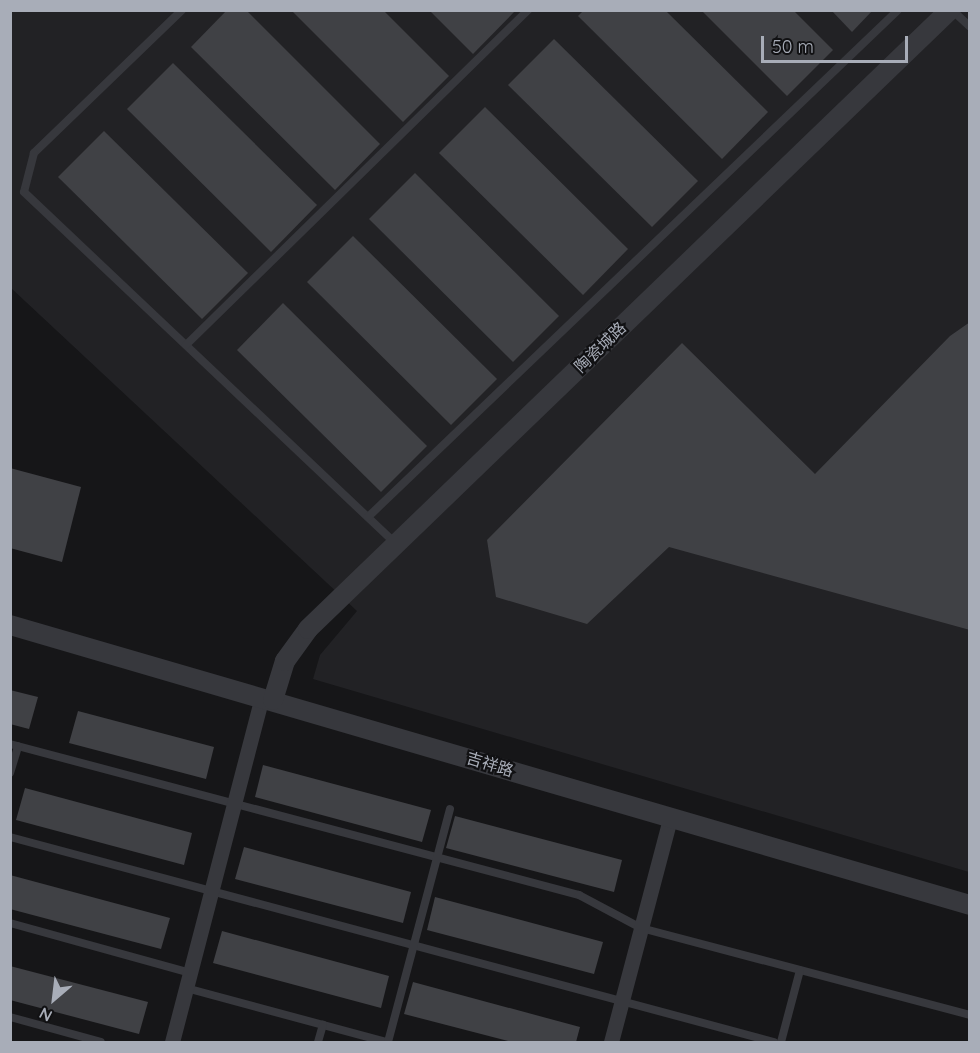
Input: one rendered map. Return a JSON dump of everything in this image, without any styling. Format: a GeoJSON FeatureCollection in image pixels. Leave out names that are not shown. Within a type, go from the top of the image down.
{"type":"FeatureCollection","features":[{"type":"Feature","properties":{"kind":"street","name":"陶瓷城路"},"geometry":{"type":"LineString","coordinates":[[267,698],[285,662],[308,629],[951,10]]}},
{"type":"Feature","properties":{"kind":"street","name":"吉祥路"},"geometry":{"type":"LineString","coordinates":[[10,625],[267,698],[969,905]]}},
{"type":"Feature","properties":{"kind":"street"},"geometry":{"type":"LineString","coordinates":[[172,1042],[234,804],[267,698]]}},
{"type":"Feature","properties":{"kind":"street"},"geometry":{"type":"LineString","coordinates":[[611,1042],[670,818]]}},
{"type":"Feature","properties":{"kind":"lane"},"geometry":{"type":"LineString","coordinates":[[182,10],[34,153],[24,192],[396,544]]}},
{"type":"Feature","properties":{"kind":"lane"},"geometry":{"type":"LineString","coordinates":[[186,345],[528,10]]}},
{"type":"Feature","properties":{"kind":"lane"},"geometry":{"type":"LineString","coordinates":[[368,518],[898,10]]}},
{"type":"Feature","properties":{"kind":"lane"},"geometry":{"type":"LineString","coordinates":[[951,10],[969,27]]}},
{"type":"Feature","properties":{"kind":"lane"},"geometry":{"type":"LineString","coordinates":[[10,773],[14,745],[579,895],[641,928],[969,1014]]}},
{"type":"Feature","properties":{"kind":"lane"},"geometry":{"type":"LineString","coordinates":[[10,923],[323,1025],[387,1042],[450,808]]}},
{"type":"Feature","properties":{"kind":"lane"},"geometry":{"type":"LineString","coordinates":[[10,837],[774,1042]]}},
{"type":"Feature","properties":{"kind":"lane"},"geometry":{"type":"LineString","coordinates":[[781,1042],[800,970]]}},
{"type":"Feature","properties":{"kind":"lane"},"geometry":{"type":"LineString","coordinates":[[10,1017],[101,1042]]}},
{"type":"Feature","properties":{"kind":"lane"},"geometry":{"type":"LineString","coordinates":[[318,1042],[323,1025]]}},
{"type":"Feature","properties":{"kind":"shaded area"},"geometry":{"type":"Polygon","coordinates":[[[10,11],[969,11],[969,872],[313,679],[320,655],[357,611],[11,288],[10,11]]]}},
{"type":"Feature","properties":{"kind":"building"},"geometry":{"type":"Polygon","coordinates":[[[227,10],[246,10],[380,144],[335,190],[191,47],[227,10]]]}},
{"type":"Feature","properties":{"kind":"building"},"geometry":{"type":"Polygon","coordinates":[[[291,10],[383,10],[449,76],[403,122],[291,10]]]}},
{"type":"Feature","properties":{"kind":"building"},"geometry":{"type":"Polygon","coordinates":[[[429,10],[516,10],[473,54],[429,10]]]}},
{"type":"Feature","properties":{"kind":"building"},"geometry":{"type":"Polygon","coordinates":[[[584,10],[665,10],[768,112],[722,159],[578,16],[584,10]]]}},
{"type":"Feature","properties":{"kind":"building"},"geometry":{"type":"Polygon","coordinates":[[[701,10],[793,10],[833,50],[787,96],[701,10]]]}},
{"type":"Feature","properties":{"kind":"building"},"geometry":{"type":"Polygon","coordinates":[[[831,10],[873,10],[852,32],[831,10]]]}},
{"type":"Feature","properties":{"kind":"building"},"geometry":{"type":"Polygon","coordinates":[[[554,39],[698,181],[652,227],[508,85],[554,39]]]}},
{"type":"Feature","properties":{"kind":"building"},"geometry":{"type":"Polygon","coordinates":[[[173,63],[317,205],[271,252],[127,109],[173,63]]]}},
{"type":"Feature","properties":{"kind":"building"},"geometry":{"type":"Polygon","coordinates":[[[485,107],[628,249],[583,295],[439,153],[485,107]]]}},
{"type":"Feature","properties":{"kind":"building"},"geometry":{"type":"Polygon","coordinates":[[[104,131],[248,273],[202,319],[58,177],[104,131]]]}},
{"type":"Feature","properties":{"kind":"building"},"geometry":{"type":"Polygon","coordinates":[[[415,173],[559,316],[513,362],[369,219],[415,173]]]}},
{"type":"Feature","properties":{"kind":"building"},"geometry":{"type":"Polygon","coordinates":[[[353,236],[497,379],[451,425],[307,282],[353,236]]]}},
{"type":"Feature","properties":{"kind":"building"},"geometry":{"type":"Polygon","coordinates":[[[283,303],[427,446],[381,492],[237,350],[283,303]]]}},
{"type":"Feature","properties":{"kind":"building"},"geometry":{"type":"Polygon","coordinates":[[[970,322],[970,630],[669,547],[587,624],[496,597],[487,540],[682,343],[815,474],[950,336],[970,322]]]}},
{"type":"Feature","properties":{"kind":"building"},"geometry":{"type":"Polygon","coordinates":[[[10,468],[81,487],[62,562],[10,548],[10,468]]]}},
{"type":"Feature","properties":{"kind":"building"},"geometry":{"type":"Polygon","coordinates":[[[10,690],[38,697],[29,729],[10,724],[10,690]]]}},
{"type":"Feature","properties":{"kind":"building"},"geometry":{"type":"Polygon","coordinates":[[[78,711],[214,747],[206,779],[69,743],[78,711]]]}},
{"type":"Feature","properties":{"kind":"building"},"geometry":{"type":"Polygon","coordinates":[[[263,765],[431,810],[422,842],[255,797],[263,765]]]}},
{"type":"Feature","properties":{"kind":"building"},"geometry":{"type":"Polygon","coordinates":[[[25,788],[192,833],[184,865],[16,820],[25,788]]]}},
{"type":"Feature","properties":{"kind":"building"},"geometry":{"type":"Polygon","coordinates":[[[455,816],[622,860],[614,892],[446,848],[455,816]]]}},
{"type":"Feature","properties":{"kind":"building"},"geometry":{"type":"Polygon","coordinates":[[[244,847],[411,892],[403,923],[235,879],[244,847]]]}},
{"type":"Feature","properties":{"kind":"building"},"geometry":{"type":"Polygon","coordinates":[[[10,875],[170,918],[161,949],[10,909],[10,875]]]}},
{"type":"Feature","properties":{"kind":"building"},"geometry":{"type":"Polygon","coordinates":[[[435,897],[603,942],[594,974],[427,930],[435,897]]]}},
{"type":"Feature","properties":{"kind":"building"},"geometry":{"type":"Polygon","coordinates":[[[222,931],[389,976],[381,1008],[213,963],[222,931]]]}},
{"type":"Feature","properties":{"kind":"building"},"geometry":{"type":"Polygon","coordinates":[[[10,966],[148,1002],[139,1034],[10,1000],[10,966]]]}},
{"type":"Feature","properties":{"kind":"building"},"geometry":{"type":"Polygon","coordinates":[[[413,982],[580,1027],[576,1042],[512,1042],[404,1014],[413,982]]]}}]}
